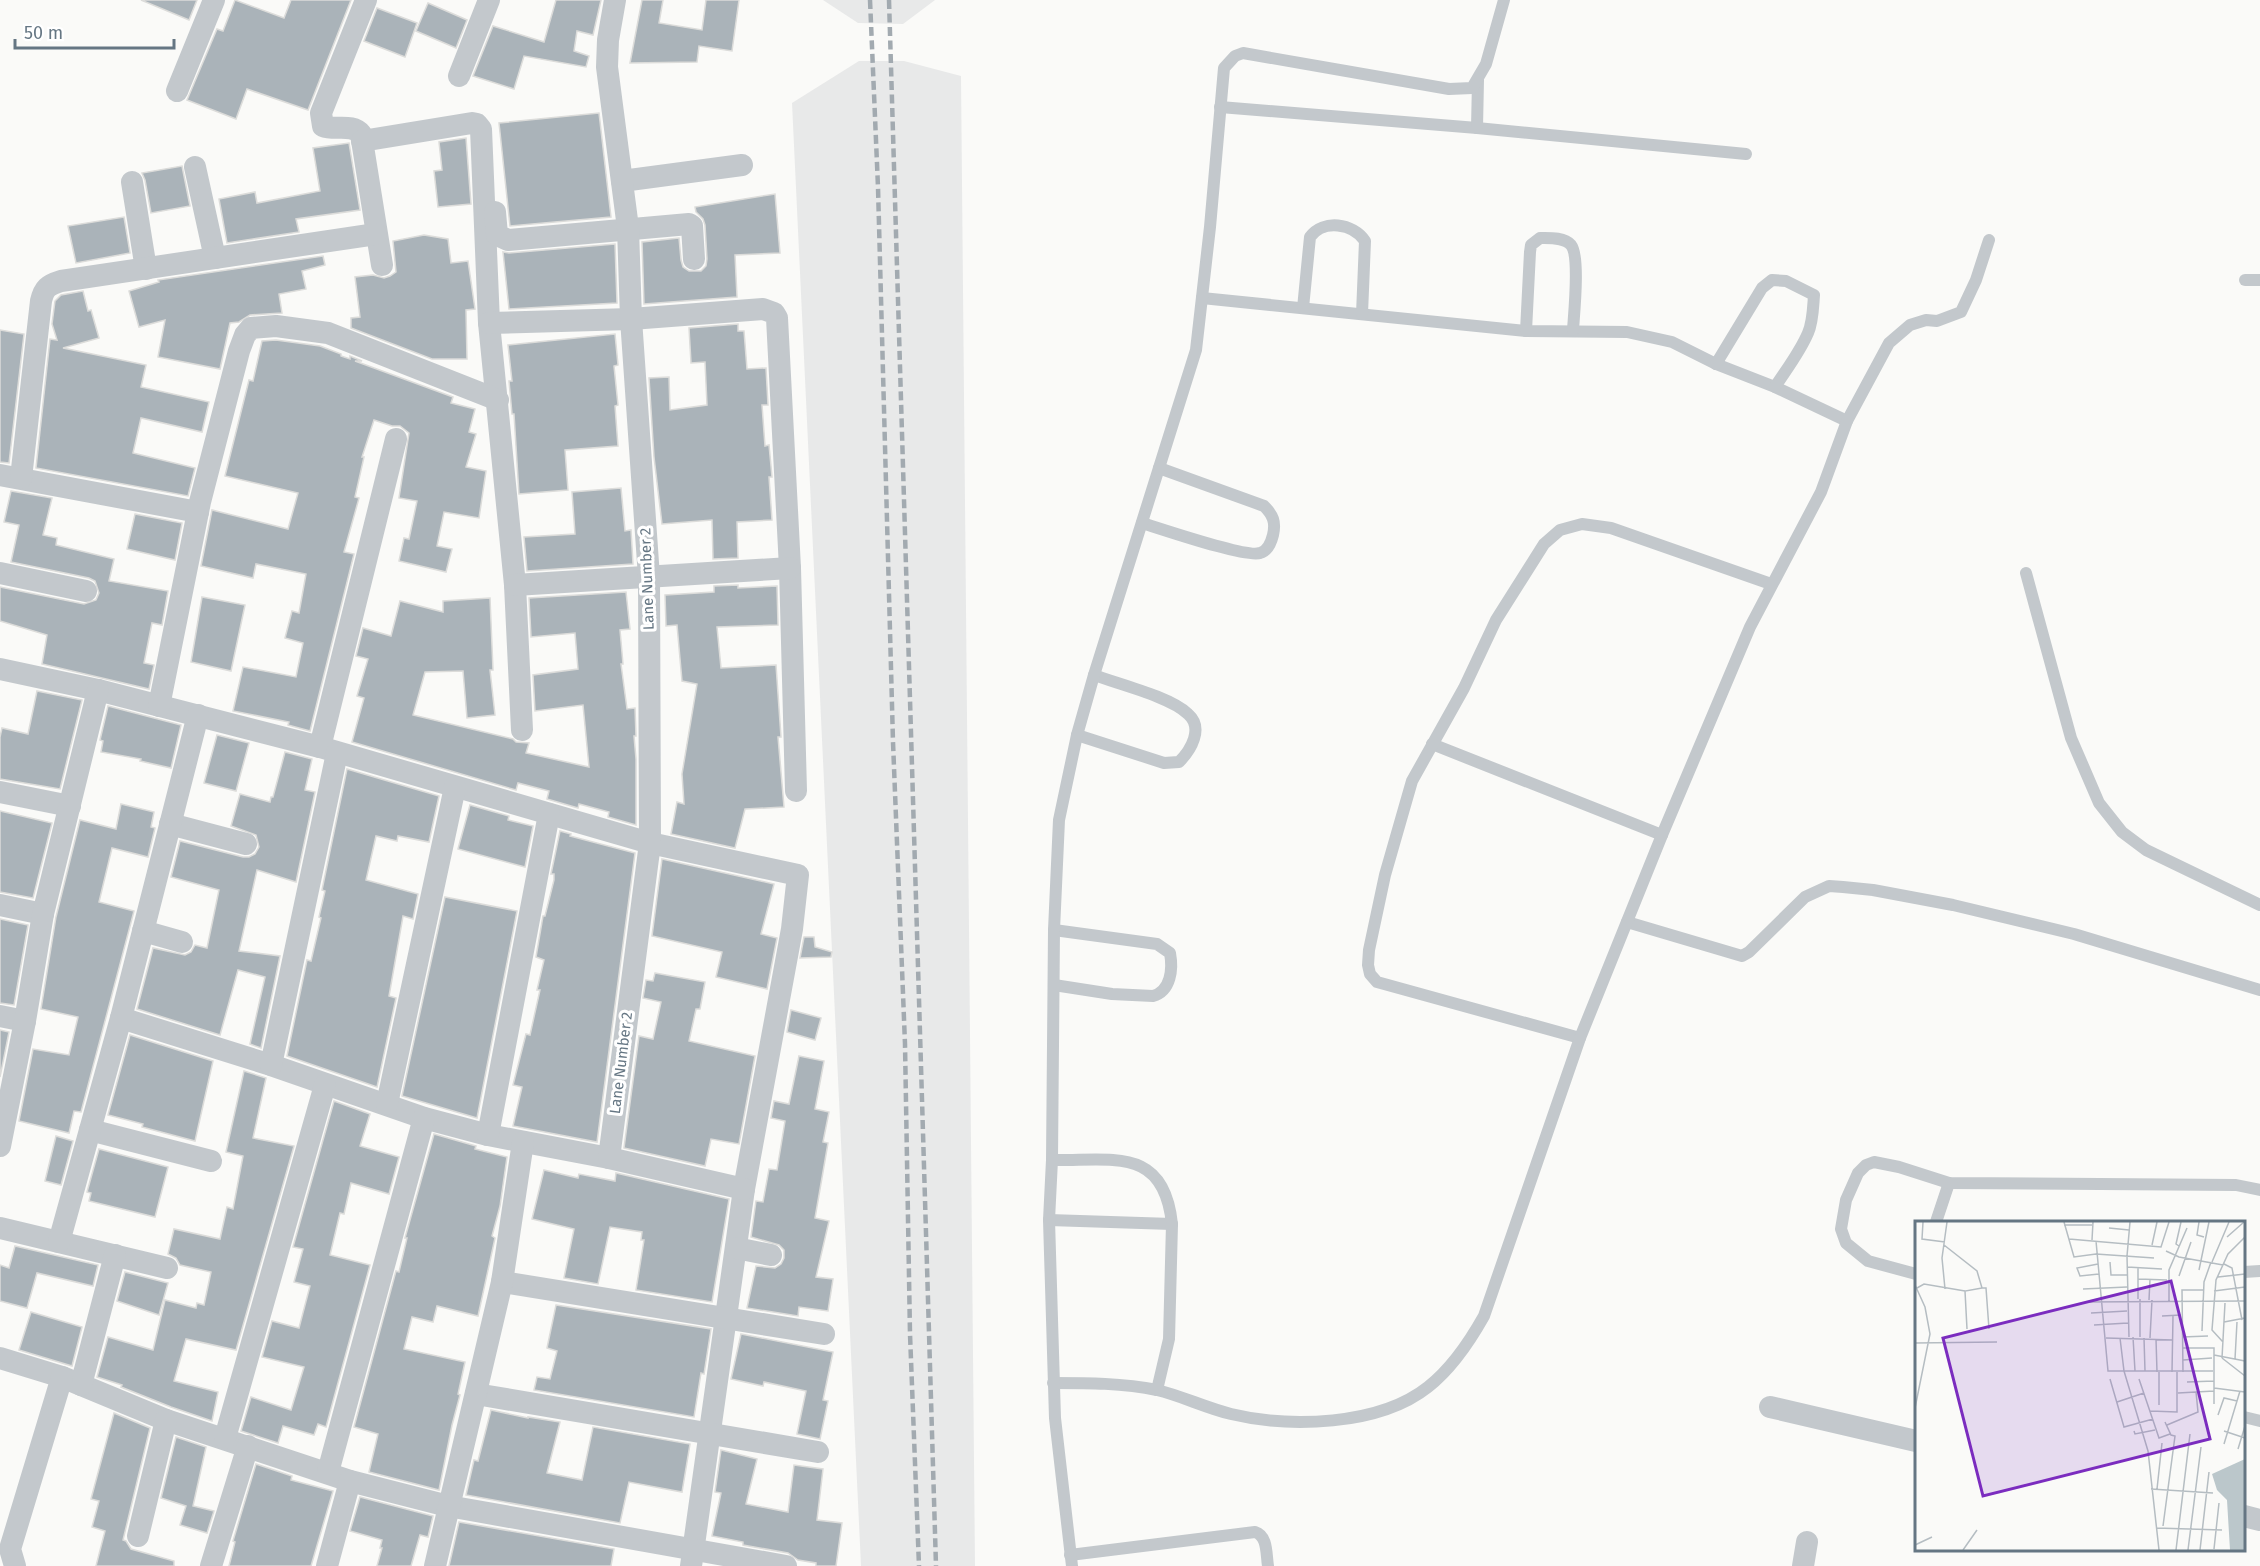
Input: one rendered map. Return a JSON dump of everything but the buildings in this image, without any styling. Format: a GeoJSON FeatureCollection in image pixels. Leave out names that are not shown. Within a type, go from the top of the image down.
{"type":"FeatureCollection","features":[{"type":"Feature","properties":{"kind":"street"},"geometry":{"type":"LineString","coordinates":[[177,91],[214,0]]}},
{"type":"Feature","properties":{"kind":"street"},"geometry":{"type":"LineString","coordinates":[[366,0],[321,113],[323,126],[357,129],[362,141],[382,265]]}},
{"type":"Feature","properties":{"kind":"street"},"geometry":{"type":"LineString","coordinates":[[459,76],[489,0]]}},
{"type":"Feature","properties":{"kind":"street","name":"Lane Number 2"},"geometry":{"type":"LineString","coordinates":[[609,1158],[650,843],[649,577],[631,319],[628,228],[607,67],[608,40],[615,0]]}},
{"type":"Feature","properties":{"kind":"street"},"geometry":{"type":"LineString","coordinates":[[362,141],[472,123],[479,126],[489,323],[515,585],[522,730]]}},
{"type":"Feature","properties":{"kind":"street"},"geometry":{"type":"LineString","coordinates":[[488,139],[497,231],[501,238],[508,240],[689,224],[692,226],[694,259]]}},
{"type":"Feature","properties":{"kind":"street"},"geometry":{"type":"LineString","coordinates":[[622,181],[742,165]]}},
{"type":"Feature","properties":{"kind":"street"},"geometry":{"type":"LineString","coordinates":[[195,167],[214,258]]}},
{"type":"Feature","properties":{"kind":"street"},"geometry":{"type":"LineString","coordinates":[[132,182],[146,269]]}},
{"type":"Feature","properties":{"kind":"street"},"geometry":{"type":"LineString","coordinates":[[198,512],[11,477],[43,292],[48,285],[61,281],[376,234]]}},
{"type":"Feature","properties":{"kind":"street"},"geometry":{"type":"LineString","coordinates":[[489,323],[631,319],[763,309],[774,313],[777,318],[790,568],[796,791]]}},
{"type":"Feature","properties":{"kind":"street"},"geometry":{"type":"LineString","coordinates":[[159,706],[198,512],[239,351],[245,335],[251,328],[276,326],[328,333],[498,400]]}},
{"type":"Feature","properties":{"kind":"street"},"geometry":{"type":"LineString","coordinates":[[271,1065],[328,750],[396,439]]}},
{"type":"Feature","properties":{"kind":"street"},"geometry":{"type":"LineString","coordinates":[[515,585],[790,568]]}},
{"type":"Feature","properties":{"kind":"street"},"geometry":{"type":"LineString","coordinates":[[0,573],[86,591]]}},
{"type":"Feature","properties":{"kind":"street"},"geometry":{"type":"LineString","coordinates":[[0,669],[198,715],[650,843],[798,875],[792,929],[744,1189],[692,1558]]}},
{"type":"Feature","properties":{"kind":"street"},"geometry":{"type":"LineString","coordinates":[[0,1146],[3,1119],[25,1021],[43,914],[98,690]]}},
{"type":"Feature","properties":{"kind":"street"},"geometry":{"type":"LineString","coordinates":[[59,1242],[121,1018],[198,715]]}},
{"type":"Feature","properties":{"kind":"street"},"geometry":{"type":"LineString","coordinates":[[387,1104],[455,787]]}},
{"type":"Feature","properties":{"kind":"street"},"geometry":{"type":"LineString","coordinates":[[0,792],[70,807]]}},
{"type":"Feature","properties":{"kind":"street"},"geometry":{"type":"LineString","coordinates":[[488,1135],[549,814]]}},
{"type":"Feature","properties":{"kind":"street"},"geometry":{"type":"LineString","coordinates":[[170,824],[246,844]]}},
{"type":"Feature","properties":{"kind":"street"},"geometry":{"type":"LineString","coordinates":[[0,905],[43,914]]}},
{"type":"Feature","properties":{"kind":"street"},"geometry":{"type":"LineString","coordinates":[[143,931],[182,942]]}},
{"type":"Feature","properties":{"kind":"street"},"geometry":{"type":"LineString","coordinates":[[0,1016],[25,1021]]}},
{"type":"Feature","properties":{"kind":"street"},"geometry":{"type":"LineString","coordinates":[[121,1018],[271,1065],[424,1118],[488,1135],[609,1158],[744,1189]]}},
{"type":"Feature","properties":{"kind":"street"},"geometry":{"type":"LineString","coordinates":[[225,1438],[325,1085]]}},
{"type":"Feature","properties":{"kind":"street"},"geometry":{"type":"LineString","coordinates":[[328,1472],[424,1118]]}},
{"type":"Feature","properties":{"kind":"street"},"geometry":{"type":"LineString","coordinates":[[90,1130],[211,1161]]}},
{"type":"Feature","properties":{"kind":"street"},"geometry":{"type":"LineString","coordinates":[[435,1566],[502,1282],[523,1142]]}},
{"type":"Feature","properties":{"kind":"street"},"geometry":{"type":"LineString","coordinates":[[0,1228],[167,1268]]}},
{"type":"Feature","properties":{"kind":"street"},"geometry":{"type":"LineString","coordinates":[[736,1248],[771,1255]]}},
{"type":"Feature","properties":{"kind":"street"},"geometry":{"type":"LineString","coordinates":[[15,1566],[10,1549],[115,1256]]}},
{"type":"Feature","properties":{"kind":"street"},"geometry":{"type":"LineString","coordinates":[[502,1282],[824,1334]]}},
{"type":"Feature","properties":{"kind":"street"},"geometry":{"type":"LineString","coordinates":[[0,1358],[72,1381],[166,1420],[350,1481],[448,1506],[692,1558],[786,1566]]}},
{"type":"Feature","properties":{"kind":"street"},"geometry":{"type":"LineString","coordinates":[[476,1394],[818,1452]]}},
{"type":"Feature","properties":{"kind":"street"},"geometry":{"type":"LineString","coordinates":[[1770,1407],[1915,1441]]}},
{"type":"Feature","properties":{"kind":"street"},"geometry":{"type":"LineString","coordinates":[[138,1536],[166,1420]]}},
{"type":"Feature","properties":{"kind":"street"},"geometry":{"type":"LineString","coordinates":[[211,1566],[248,1446]]}},
{"type":"Feature","properties":{"kind":"street"},"geometry":{"type":"LineString","coordinates":[[327,1566],[350,1481]]}},
{"type":"Feature","properties":{"kind":"street"},"geometry":{"type":"LineString","coordinates":[[2245,1516],[2260,1520]]}},
{"type":"Feature","properties":{"kind":"street"},"geometry":{"type":"LineString","coordinates":[[1803,1566],[1807,1542]]}},
{"type":"Feature","properties":{"kind":"lane"},"geometry":{"type":"LineString","coordinates":[[1268,1566],[1264,1538],[1256,1532],[1071,1560],[1053,1383],[1048,1220],[1052,1160],[1054,930],[1059,820],[1077,735],[1094,675],[1196,350],[1224,68],[1235,56],[1243,53],[1449,89],[1472,88],[1486,64],[1504,0]]}},
{"type":"Feature","properties":{"kind":"lane"},"geometry":{"type":"LineString","coordinates":[[1477,128],[1478,80]]}},
{"type":"Feature","properties":{"kind":"lane"},"geometry":{"type":"LineString","coordinates":[[1220,107],[1477,128],[1746,154]]}},
{"type":"Feature","properties":{"kind":"lane"},"geometry":{"type":"LineString","coordinates":[[1304,308],[1310,237],[1315,229],[1341,226],[1354,229],[1365,241],[1362,314]]}},
{"type":"Feature","properties":{"kind":"lane"},"geometry":{"type":"LineString","coordinates":[[1526,331],[1531,245],[1540,238],[1565,240],[1573,248],[1576,262],[1573,330]]}},
{"type":"Feature","properties":{"kind":"lane"},"geometry":{"type":"LineString","coordinates":[[1053,1383],[1101,1384],[1157,1390],[1231,1414],[1300,1424],[1355,1418],[1410,1400],[1430,1386],[1460,1354],[1484,1316],[1580,1038],[1662,835],[1750,627],[1821,492],[1847,421],[1889,343],[1910,325],[1926,320],[1937,321],[1961,312],[1976,280],[1989,240]]}},
{"type":"Feature","properties":{"kind":"lane"},"geometry":{"type":"LineString","coordinates":[[1716,364],[1762,288],[1772,280],[1786,281],[1814,295],[1812,320],[1809,332],[1775,387]]}},
{"type":"Feature","properties":{"kind":"lane"},"geometry":{"type":"LineString","coordinates":[[2245,280],[2260,280]]}},
{"type":"Feature","properties":{"kind":"lane"},"geometry":{"type":"LineString","coordinates":[[1202,298],[1526,331],[1627,332],[1672,342],[1716,364],[1775,387],[1847,421]]}},
{"type":"Feature","properties":{"kind":"lane"},"geometry":{"type":"LineString","coordinates":[[1142,523],[1224,548],[1257,555],[1264,552],[1273,537],[1275,525],[1273,514],[1264,506],[1159,468]]}},
{"type":"Feature","properties":{"kind":"lane"},"geometry":{"type":"LineString","coordinates":[[1580,1038],[1377,982],[1370,974],[1369,950],[1385,875],[1412,780],[1464,688],[1496,620],[1544,543],[1560,530],[1582,524],[1611,528],[1771,584]]}},
{"type":"Feature","properties":{"kind":"lane"},"geometry":{"type":"LineString","coordinates":[[2026,573],[2071,738],[2099,803],[2122,832],[2146,850],[2260,905]]}},
{"type":"Feature","properties":{"kind":"lane"},"geometry":{"type":"LineString","coordinates":[[1077,735],[1164,763],[1179,762],[1189,752],[1194,739],[1196,727],[1190,715],[1176,706],[1094,675]]}},
{"type":"Feature","properties":{"kind":"lane"},"geometry":{"type":"LineString","coordinates":[[1432,744],[1662,835]]}},
{"type":"Feature","properties":{"kind":"lane"},"geometry":{"type":"LineString","coordinates":[[1627,922],[1742,956],[1749,952],[1805,897],[1829,886],[1872,890],[2074,934],[2260,990]]}},
{"type":"Feature","properties":{"kind":"lane"},"geometry":{"type":"LineString","coordinates":[[1054,930],[1157,944],[1170,953],[1171,960],[1168,984],[1159,994],[1153,996],[1120,995],[1054,985]]}},
{"type":"Feature","properties":{"kind":"lane"},"geometry":{"type":"LineString","coordinates":[[1052,1160],[1116,1161],[1139,1164],[1154,1175],[1165,1191],[1170,1205],[1172,1224],[1169,1339],[1157,1390]]}},
{"type":"Feature","properties":{"kind":"lane"},"geometry":{"type":"LineString","coordinates":[[1915,1273],[1868,1261],[1846,1243],[1841,1229],[1846,1200],[1858,1173],[1866,1165],[1874,1162],[1899,1167],[1949,1183],[2236,1185],[2260,1190]]}},
{"type":"Feature","properties":{"kind":"lane"},"geometry":{"type":"LineString","coordinates":[[1936,1221],[1949,1183]]}},
{"type":"Feature","properties":{"kind":"lane"},"geometry":{"type":"LineString","coordinates":[[1048,1220],[1172,1224]]}},
{"type":"Feature","properties":{"kind":"lane"},"geometry":{"type":"LineString","coordinates":[[2245,1272],[2260,1271]]}},
{"type":"Feature","properties":{"kind":"lane"},"geometry":{"type":"LineString","coordinates":[[2245,1417],[2260,1421]]}},
{"type":"Feature","properties":{"kind":"shaded area"},"geometry":{"type":"Polygon","coordinates":[[[823,0],[935,0],[903,24],[858,23],[823,0]]]}},
{"type":"Feature","properties":{"kind":"shaded area"},"geometry":{"type":"Polygon","coordinates":[[[859,61],[904,61],[961,76],[975,1566],[861,1566],[792,103],[859,61]]]}},
{"type":"Feature","properties":{"kind":"railway"},"geometry":{"type":"LineString","coordinates":[[870,0],[878,187],[893,742],[905,1044],[910,1334],[919,1566]]}},
{"type":"Feature","properties":{"kind":"railway"},"geometry":{"type":"LineString","coordinates":[[889,0],[936,1566]]}}]}
